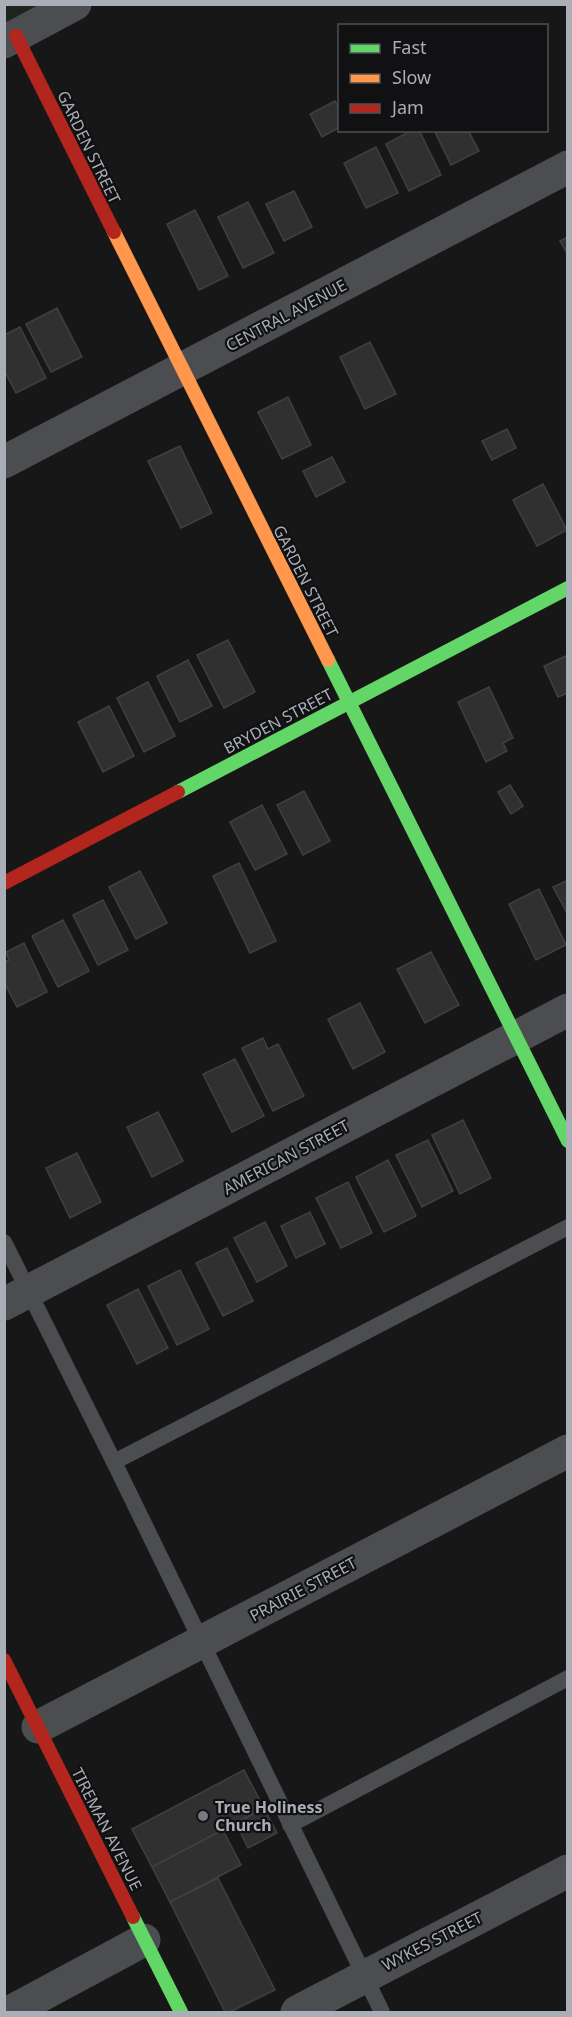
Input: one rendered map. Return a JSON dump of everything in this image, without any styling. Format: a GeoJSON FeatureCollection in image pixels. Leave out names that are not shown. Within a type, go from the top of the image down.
{"type":"FeatureCollection","features":[{"type":"Feature","properties":{"kind":"street"},"geometry":{"type":"LineString","coordinates":[[10,39],[75,4]]}},
{"type":"Feature","properties":{"kind":"street","name":"GARDEN STREET"},"geometry":{"type":"LineString","coordinates":[[10,39],[182,370],[567,1142]]}},
{"type":"Feature","properties":{"kind":"street","name":"CENTRAL AVENUE"},"geometry":{"type":"LineString","coordinates":[[4,462],[567,167]]}},
{"type":"Feature","properties":{"kind":"street","name":"BRYDEN STREET"},"geometry":{"type":"LineString","coordinates":[[4,883],[567,588]]}},
{"type":"Feature","properties":{"kind":"street","name":"AMERICAN STREET"},"geometry":{"type":"LineString","coordinates":[[17,1297],[567,1010]]}},
{"type":"Feature","properties":{"kind":"street","name":"PRAIRIE STREET"},"geometry":{"type":"LineString","coordinates":[[38,1727],[567,1451]]}},
{"type":"Feature","properties":{"kind":"street","name":"TIREMAN AVENUE"},"geometry":{"type":"LineString","coordinates":[[4,1660],[180,2013]]}},
{"type":"Feature","properties":{"kind":"street","name":"WYKES STREET"},"geometry":{"type":"LineString","coordinates":[[297,2013],[567,1871]]}},
{"type":"Feature","properties":{"kind":"street"},"geometry":{"type":"LineString","coordinates":[[10,2013],[144,1940]]}},
{"type":"Feature","properties":{"kind":"lane"},"geometry":{"type":"LineString","coordinates":[[114,1462],[567,1227]]}},
{"type":"Feature","properties":{"kind":"lane"},"geometry":{"type":"LineString","coordinates":[[4,1242],[17,1297],[114,1462],[382,2013]]}},
{"type":"Feature","properties":{"kind":"lane"},"geometry":{"type":"LineString","coordinates":[[290,1825],[567,1678]]}},
{"type":"Feature","properties":{"kind":"shaded area"},"geometry":{"type":"Polygon","coordinates":[[[5,5],[41,5],[5,24],[5,5]]]}},
{"type":"Feature","properties":{"kind":"building"},"geometry":{"type":"Polygon","coordinates":[[[335,101],[338,106],[338,128],[322,137],[310,114],[335,101]]]}},
{"type":"Feature","properties":{"kind":"building"},"geometry":{"type":"Polygon","coordinates":[[[408,132],[420,132],[441,175],[409,191],[386,144],[408,132]]]}},
{"type":"Feature","properties":{"kind":"building"},"geometry":{"type":"Polygon","coordinates":[[[435,132],[469,132],[479,151],[451,165],[435,132]]]}},
{"type":"Feature","properties":{"kind":"building"},"geometry":{"type":"Polygon","coordinates":[[[376,147],[398,193],[366,208],[344,163],[376,147]]]}},
{"type":"Feature","properties":{"kind":"building"},"geometry":{"type":"Polygon","coordinates":[[[294,191],[312,227],[284,241],[266,204],[294,191]]]}},
{"type":"Feature","properties":{"kind":"building"},"geometry":{"type":"Polygon","coordinates":[[[248,202],[274,253],[243,268],[218,217],[248,202]]]}},
{"type":"Feature","properties":{"kind":"building"},"geometry":{"type":"Polygon","coordinates":[[[195,210],[228,276],[199,290],[167,224],[195,210]]]}},
{"type":"Feature","properties":{"kind":"building"},"geometry":{"type":"Polygon","coordinates":[[[568,237],[568,255],[560,241],[568,237]]]}},
{"type":"Feature","properties":{"kind":"building"},"geometry":{"type":"Polygon","coordinates":[[[57,308],[82,357],[51,372],[26,324],[57,308]]]}},
{"type":"Feature","properties":{"kind":"building"},"geometry":{"type":"Polygon","coordinates":[[[20,327],[46,378],[16,393],[4,370],[4,335],[20,327]]]}},
{"type":"Feature","properties":{"kind":"building"},"geometry":{"type":"Polygon","coordinates":[[[370,342],[396,394],[365,409],[340,357],[370,342]]]}},
{"type":"Feature","properties":{"kind":"building"},"geometry":{"type":"Polygon","coordinates":[[[288,397],[311,445],[282,459],[258,412],[288,397]]]}},
{"type":"Feature","properties":{"kind":"building"},"geometry":{"type":"Polygon","coordinates":[[[507,429],[516,448],[492,460],[482,441],[507,429]]]}},
{"type":"Feature","properties":{"kind":"building"},"geometry":{"type":"Polygon","coordinates":[[[180,446],[212,513],[181,528],[148,461],[180,446]]]}},
{"type":"Feature","properties":{"kind":"building"},"geometry":{"type":"Polygon","coordinates":[[[332,457],[345,482],[316,497],[303,471],[332,457]]]}},
{"type":"Feature","properties":{"kind":"building"},"geometry":{"type":"Polygon","coordinates":[[[543,484],[567,530],[537,546],[513,500],[543,484]]]}},
{"type":"Feature","properties":{"kind":"building"},"geometry":{"type":"Polygon","coordinates":[[[228,640],[255,692],[224,708],[197,655],[228,640]]]}},
{"type":"Feature","properties":{"kind":"building"},"geometry":{"type":"Polygon","coordinates":[[[568,655],[568,693],[558,697],[544,666],[568,655]]]}},
{"type":"Feature","properties":{"kind":"building"},"geometry":{"type":"Polygon","coordinates":[[[188,660],[212,706],[180,722],[157,676],[188,660]]]}},
{"type":"Feature","properties":{"kind":"building"},"geometry":{"type":"Polygon","coordinates":[[[148,682],[175,736],[144,752],[117,698],[148,682]]]}},
{"type":"Feature","properties":{"kind":"building"},"geometry":{"type":"Polygon","coordinates":[[[489,687],[513,738],[503,743],[507,751],[486,762],[458,702],[489,687]]]}},
{"type":"Feature","properties":{"kind":"building"},"geometry":{"type":"Polygon","coordinates":[[[109,706],[134,756],[103,772],[78,722],[109,706]]]}},
{"type":"Feature","properties":{"kind":"building"},"geometry":{"type":"Polygon","coordinates":[[[510,785],[523,806],[511,814],[498,792],[510,785]]]}},
{"type":"Feature","properties":{"kind":"building"},"geometry":{"type":"Polygon","coordinates":[[[304,791],[330,841],[303,855],[277,805],[304,791]]]}},
{"type":"Feature","properties":{"kind":"building"},"geometry":{"type":"Polygon","coordinates":[[[262,805],[287,854],[255,870],[230,822],[262,805]]]}},
{"type":"Feature","properties":{"kind":"building"},"geometry":{"type":"Polygon","coordinates":[[[239,863],[276,941],[250,953],[213,876],[239,863]]]}},
{"type":"Feature","properties":{"kind":"building"},"geometry":{"type":"Polygon","coordinates":[[[140,871],[167,923],[136,939],[109,887],[140,871]]]}},
{"type":"Feature","properties":{"kind":"building"},"geometry":{"type":"Polygon","coordinates":[[[568,880],[568,915],[553,887],[568,880]]]}},
{"type":"Feature","properties":{"kind":"building"},"geometry":{"type":"Polygon","coordinates":[[[539,889],[566,945],[536,960],[509,904],[539,889]]]}},
{"type":"Feature","properties":{"kind":"building"},"geometry":{"type":"Polygon","coordinates":[[[103,900],[128,950],[98,965],[73,915],[103,900]]]}},
{"type":"Feature","properties":{"kind":"building"},"geometry":{"type":"Polygon","coordinates":[[[63,920],[89,971],[58,987],[32,936],[63,920]]]}},
{"type":"Feature","properties":{"kind":"building"},"geometry":{"type":"Polygon","coordinates":[[[24,943],[47,992],[17,1007],[4,982],[4,962],[9,960],[6,952],[24,943]]]}},
{"type":"Feature","properties":{"kind":"building"},"geometry":{"type":"Polygon","coordinates":[[[431,952],[459,1005],[425,1023],[397,969],[431,952]]]}},
{"type":"Feature","properties":{"kind":"building"},"geometry":{"type":"Polygon","coordinates":[[[360,1003],[385,1052],[353,1069],[328,1019],[360,1003]]]}},
{"type":"Feature","properties":{"kind":"building"},"geometry":{"type":"Polygon","coordinates":[[[263,1038],[268,1049],[278,1044],[304,1096],[273,1111],[242,1048],[263,1038]]]}},
{"type":"Feature","properties":{"kind":"building"},"geometry":{"type":"Polygon","coordinates":[[[235,1059],[264,1116],[232,1132],[203,1074],[235,1059]]]}},
{"type":"Feature","properties":{"kind":"building"},"geometry":{"type":"Polygon","coordinates":[[[158,1112],[183,1161],[152,1177],[127,1127],[158,1112]]]}},
{"type":"Feature","properties":{"kind":"building"},"geometry":{"type":"Polygon","coordinates":[[[463,1120],[491,1178],[460,1194],[432,1135],[463,1120]]]}},
{"type":"Feature","properties":{"kind":"building"},"geometry":{"type":"Polygon","coordinates":[[[428,1140],[453,1191],[422,1207],[396,1155],[428,1140]]]}},
{"type":"Feature","properties":{"kind":"building"},"geometry":{"type":"Polygon","coordinates":[[[77,1153],[101,1202],[70,1218],[46,1168],[77,1153]]]}},
{"type":"Feature","properties":{"kind":"building"},"geometry":{"type":"Polygon","coordinates":[[[388,1160],[416,1216],[384,1232],[356,1177],[388,1160]]]}},
{"type":"Feature","properties":{"kind":"building"},"geometry":{"type":"Polygon","coordinates":[[[348,1182],[372,1233],[341,1248],[316,1198],[348,1182]]]}},
{"type":"Feature","properties":{"kind":"building"},"geometry":{"type":"Polygon","coordinates":[[[310,1212],[325,1244],[296,1258],[281,1226],[310,1212]]]}},
{"type":"Feature","properties":{"kind":"building"},"geometry":{"type":"Polygon","coordinates":[[[265,1222],[287,1266],[257,1282],[234,1238],[265,1222]]]}},
{"type":"Feature","properties":{"kind":"building"},"geometry":{"type":"Polygon","coordinates":[[[227,1248],[253,1301],[223,1316],[196,1263],[227,1248]]]}},
{"type":"Feature","properties":{"kind":"building"},"geometry":{"type":"Polygon","coordinates":[[[180,1270],[209,1329],[177,1345],[148,1286],[180,1270]]]}},
{"type":"Feature","properties":{"kind":"building"},"geometry":{"type":"Polygon","coordinates":[[[138,1289],[168,1348],[137,1364],[107,1305],[138,1289]]]}},
{"type":"Feature","properties":{"kind":"building","name":"True Holiness Church"},"geometry":{"type":"Polygon","coordinates":[[[244,1770],[264,1808],[152,1867],[132,1829],[244,1770]]]}},
{"type":"Feature","properties":{"kind":"building"},"geometry":{"type":"Polygon","coordinates":[[[264,1808],[277,1833],[248,1848],[236,1823],[264,1808]]]}},
{"type":"Feature","properties":{"kind":"building"},"geometry":{"type":"Polygon","coordinates":[[[223,1830],[241,1865],[170,1902],[152,1867],[223,1830]]]}},
{"type":"Feature","properties":{"kind":"building"},"geometry":{"type":"Polygon","coordinates":[[[218,1878],[275,1990],[230,2012],[225,2012],[170,1902],[218,1878]]]}},
{"type":"Feature","properties":{"kind":"traffic: fast"},"geometry":{"type":"LineString","coordinates":[[178,792],[568,588]]}},
{"type":"Feature","properties":{"kind":"traffic: fast"},"geometry":{"type":"LineString","coordinates":[[328,660],[568,1141]]}},
{"type":"Feature","properties":{"kind":"traffic: fast"},"geometry":{"type":"LineString","coordinates":[[133,1917],[181,2012]]}},
{"type":"Feature","properties":{"kind":"traffic: slow"},"geometry":{"type":"LineString","coordinates":[[114,232],[328,660]]}},
{"type":"Feature","properties":{"kind":"traffic: jam"},"geometry":{"type":"LineString","coordinates":[[16,36],[114,232]]}},
{"type":"Feature","properties":{"kind":"traffic: jam"},"geometry":{"type":"LineString","coordinates":[[4,883],[178,792]]}},
{"type":"Feature","properties":{"kind":"traffic: jam"},"geometry":{"type":"LineString","coordinates":[[4,1660],[133,1917]]}},
{"type":"Feature","properties":{"kind":"place","name":"True Holiness Church"},"geometry":{"type":"Point","coordinates":[203,1816]}}]}
